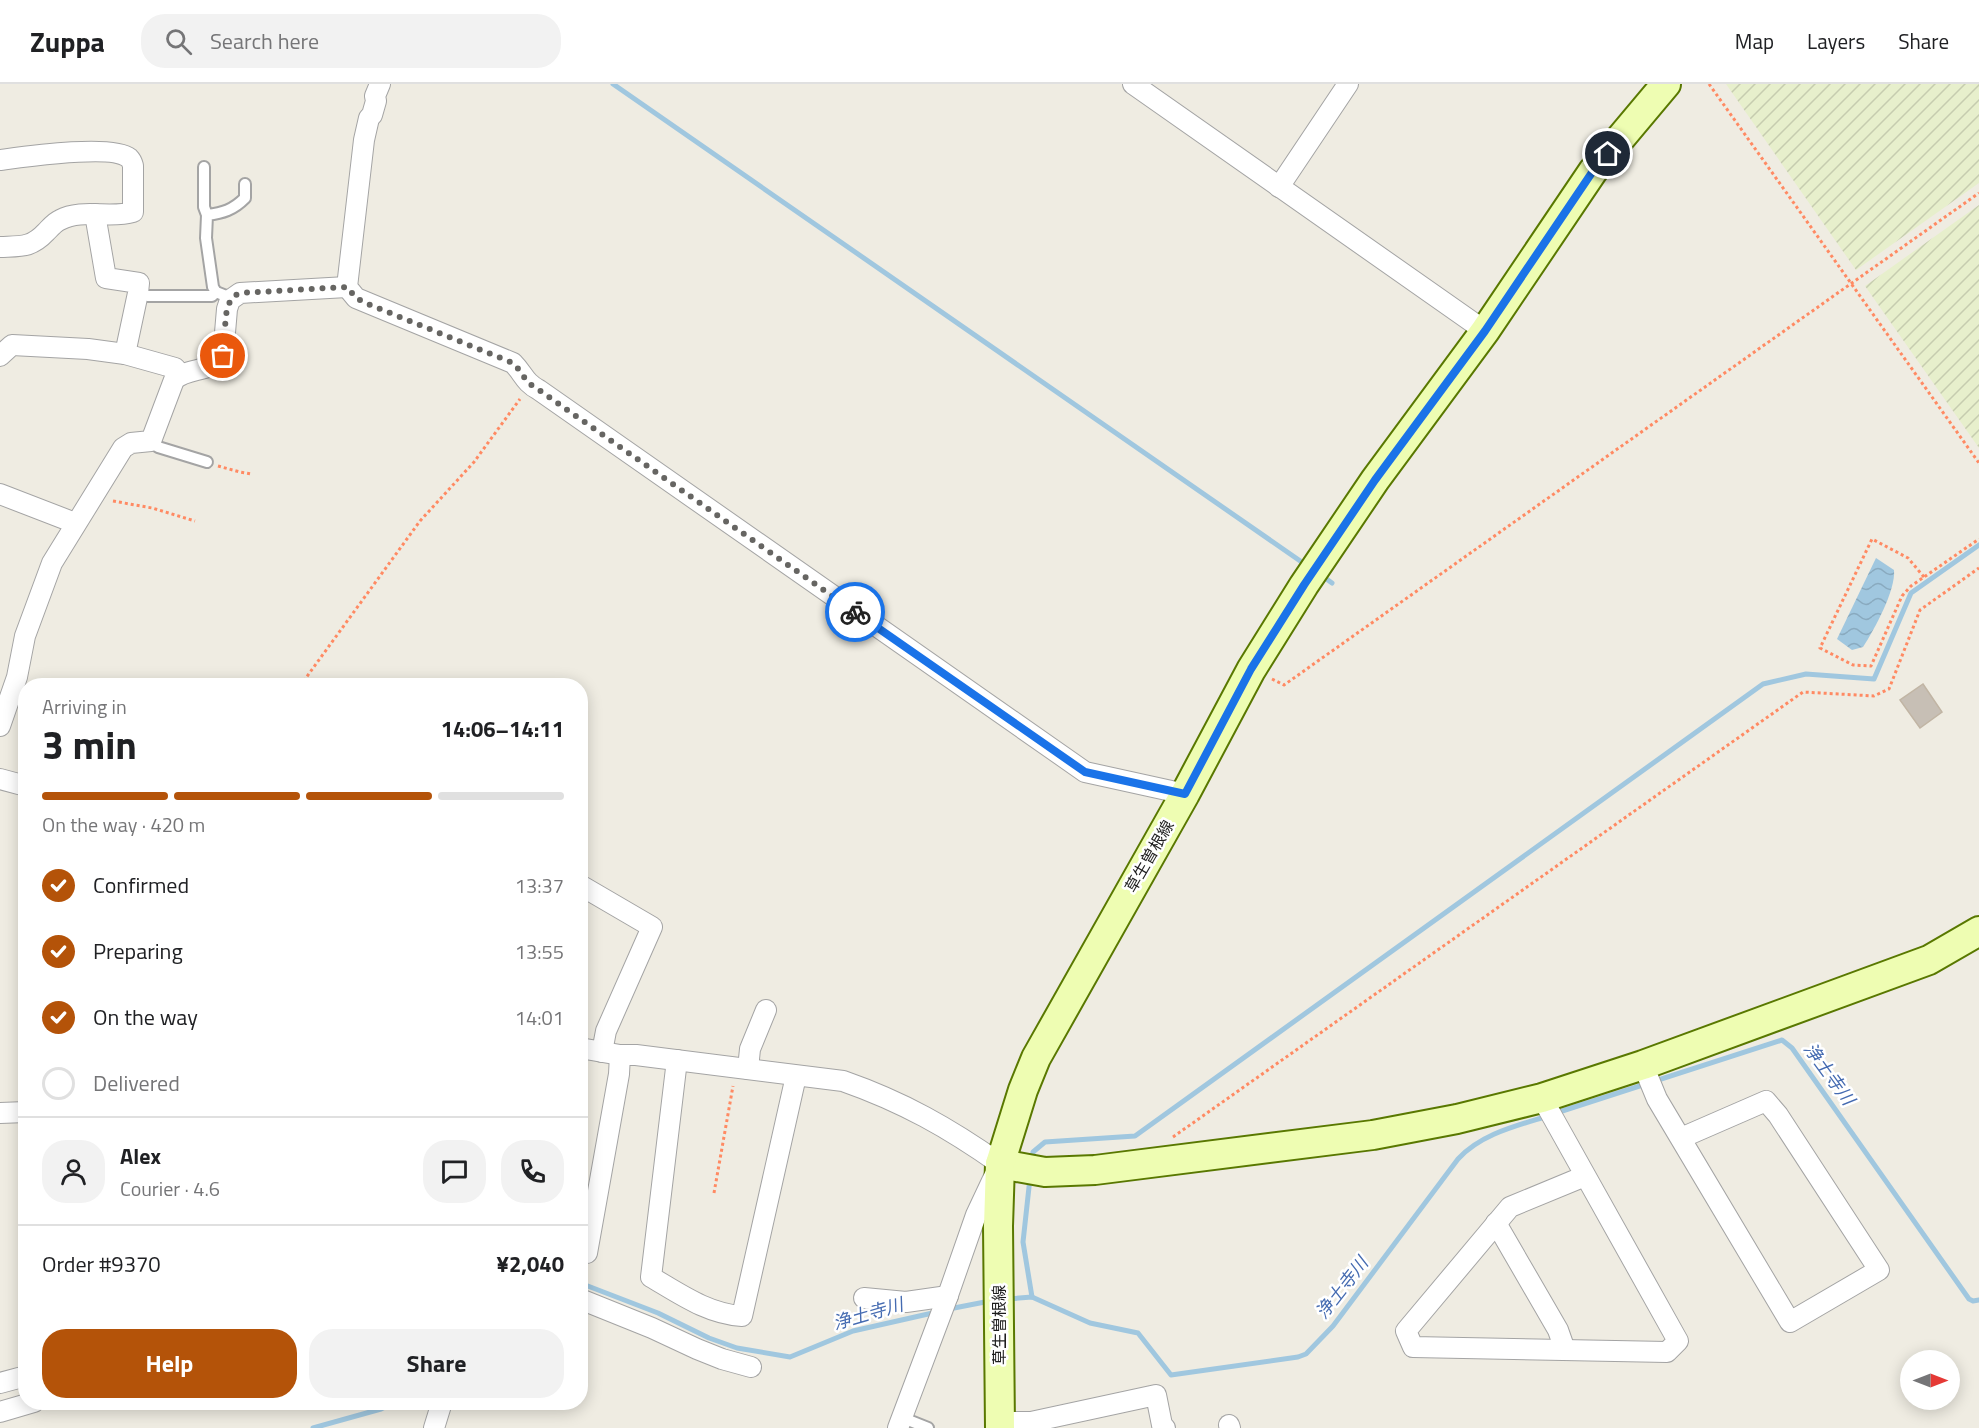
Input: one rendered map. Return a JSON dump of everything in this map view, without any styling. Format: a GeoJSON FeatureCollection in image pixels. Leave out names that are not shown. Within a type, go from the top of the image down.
{"type":"FeatureCollection","features":[{"type":"Feature","properties":{"kind":"main road","name":"草生曽根線"},"geometry":{"type":"LineString","coordinates":[[1000,1425],[1000,1164],[1023,1090],[1036,1058],[1185,794],[1251,669],[1304,585],[1375,480],[1485,331],[1593,171],[1666,84]]}},
{"type":"Feature","properties":{"kind":"main road"},"geometry":{"type":"LineString","coordinates":[[1000,1164],[1045,1172],[1095,1170],[1373,1135],[1457,1119],[1542,1098],[1643,1065],[1929,960],[1979,931]]}},
{"type":"Feature","properties":{"kind":"street"},"geometry":{"type":"LineString","coordinates":[[380,84],[364,140],[347,287],[356,298],[513,363],[524,376],[527,384],[548,396],[1085,772],[1185,794]]}},
{"type":"Feature","properties":{"kind":"street"},"geometry":{"type":"LineString","coordinates":[[1133,84],[1485,331]]}},
{"type":"Feature","properties":{"kind":"street"},"geometry":{"type":"LineString","coordinates":[[1280,187],[1348,84]]}},
{"type":"Feature","properties":{"kind":"street"},"geometry":{"type":"LineString","coordinates":[[0,160],[35,154],[105,153],[127,156],[133,166],[133,212],[75,216],[58,220],[38,240],[28,246],[0,247]]}},
{"type":"Feature","properties":{"kind":"street"},"geometry":{"type":"LineString","coordinates":[[95,214],[106,278],[139,283],[125,354]]}},
{"type":"Feature","properties":{"kind":"street"},"geometry":{"type":"LineString","coordinates":[[2,713],[17,677],[24,636],[52,563],[75,523],[123,448],[131,443],[152,441],[174,380],[180,374],[215,364],[223,356],[227,309],[224,295],[347,287]]}},
{"type":"Feature","properties":{"kind":"street"},"geometry":{"type":"LineString","coordinates":[[0,356],[12,345],[88,349],[125,354],[175,368],[180,374]]}},
{"type":"Feature","properties":{"kind":"street"},"geometry":{"type":"LineString","coordinates":[[0,494],[75,523]]}},
{"type":"Feature","properties":{"kind":"street"},"geometry":{"type":"LineString","coordinates":[[0,779],[18,784]]}},
{"type":"Feature","properties":{"kind":"street"},"geometry":{"type":"LineString","coordinates":[[588,890],[652,927],[606,1031],[611,1054],[619,1074],[588,1242]]}},
{"type":"Feature","properties":{"kind":"street"},"geometry":{"type":"LineString","coordinates":[[742,1068],[766,1010]]}},
{"type":"Feature","properties":{"kind":"street"},"geometry":{"type":"LineString","coordinates":[[588,1050],[843,1081],[876,1092],[919,1112],[963,1138],[1000,1164],[976,1215],[948,1297],[900,1423]]}},
{"type":"Feature","properties":{"kind":"street"},"geometry":{"type":"LineString","coordinates":[[677,1060],[651,1277],[698,1304],[726,1315],[742,1316],[796,1076]]}},
{"type":"Feature","properties":{"kind":"street"},"geometry":{"type":"LineString","coordinates":[[1643,1065],[1657,1099],[1790,1322],[1879,1270],[1778,1115],[1766,1101],[1681,1138]]}},
{"type":"Feature","properties":{"kind":"street"},"geometry":{"type":"LineString","coordinates":[[1542,1098],[1678,1341],[1667,1352],[1413,1347],[1406,1331],[1510,1207],[1585,1176]]}},
{"type":"Feature","properties":{"kind":"street"},"geometry":{"type":"LineString","coordinates":[[0,1113],[18,1112]]}},
{"type":"Feature","properties":{"kind":"street"},"geometry":{"type":"LineString","coordinates":[[1496,1223],[1558,1330],[1565,1350]]}},
{"type":"Feature","properties":{"kind":"street"},"geometry":{"type":"LineString","coordinates":[[864,1298],[906,1302],[948,1297]]}},
{"type":"Feature","properties":{"kind":"street"},"geometry":{"type":"LineString","coordinates":[[588,1302],[722,1359],[751,1366]]}},
{"type":"Feature","properties":{"kind":"street"},"geometry":{"type":"LineString","coordinates":[[0,1383],[18,1378]]}},
{"type":"Feature","properties":{"kind":"street"},"geometry":{"type":"LineString","coordinates":[[1000,1425],[1031,1422],[1156,1395],[1162,1425],[1165,1428]]}},
{"type":"Feature","properties":{"kind":"street"},"geometry":{"type":"LineString","coordinates":[[0,1412],[18,1407]]}},
{"type":"Feature","properties":{"kind":"street"},"geometry":{"type":"LineString","coordinates":[[434,1428],[440,1410]]}},
{"type":"Feature","properties":{"kind":"lane"},"geometry":{"type":"LineString","coordinates":[[204,167],[206,238],[213,287],[224,295]]}},
{"type":"Feature","properties":{"kind":"lane"},"geometry":{"type":"LineString","coordinates":[[207,214],[225,213],[236,206],[245,198],[245,184]]}},
{"type":"Feature","properties":{"kind":"lane"},"geometry":{"type":"LineString","coordinates":[[138,293],[148,296],[224,295]]}},
{"type":"Feature","properties":{"kind":"lane"},"geometry":{"type":"LineString","coordinates":[[152,441],[158,447],[207,462]]}},
{"type":"Feature","properties":{"kind":"lane"},"geometry":{"type":"LineString","coordinates":[[900,1423],[928,1428]]}},
{"type":"Feature","properties":{"kind":"path"},"geometry":{"type":"LineString","coordinates":[[1709,84],[1979,463]]}},
{"type":"Feature","properties":{"kind":"path"},"geometry":{"type":"LineString","coordinates":[[1284,685],[1979,193]]}},
{"type":"Feature","properties":{"kind":"path"},"geometry":{"type":"LineString","coordinates":[[306,678],[420,520],[474,462],[521,398],[527,384]]}},
{"type":"Feature","properties":{"kind":"path"},"geometry":{"type":"LineString","coordinates":[[207,462],[251,474]]}},
{"type":"Feature","properties":{"kind":"path"},"geometry":{"type":"LineString","coordinates":[[92,498],[152,508],[195,521]]}},
{"type":"Feature","properties":{"kind":"path"},"geometry":{"type":"LineString","coordinates":[[1924,577],[1908,558],[1872,539],[1820,648],[1853,665],[1871,666],[1902,596],[1911,586],[1979,539]]}},
{"type":"Feature","properties":{"kind":"path"},"geometry":{"type":"LineString","coordinates":[[1157,1162],[1161,1145],[1803,692],[1874,696],[1889,689],[1920,610],[1979,568]]}},
{"type":"Feature","properties":{"kind":"path"},"geometry":{"type":"LineString","coordinates":[[714,1193],[742,1068]]}},
{"type":"Feature","properties":{"kind":"green space"},"geometry":{"type":"Polygon","coordinates":[[[1726,84],[1979,84],[1979,183],[1856,270],[1726,84]]]}},
{"type":"Feature","properties":{"kind":"green space"},"geometry":{"type":"Polygon","coordinates":[[[1979,205],[1979,448],[1865,286],[1979,205]]]}},
{"type":"Feature","properties":{"kind":"water"},"geometry":{"type":"Polygon","coordinates":[[[1876,558],[1894,570],[1892,588],[1863,647],[1852,650],[1837,639],[1876,558]]]}},
{"type":"Feature","properties":{"kind":"building"},"geometry":{"type":"Polygon","coordinates":[[[1923,684],[1942,712],[1920,728],[1900,700],[1923,684]]]}},
{"type":"Feature","properties":{"kind":"waterway"},"geometry":{"type":"LineString","coordinates":[[613,84],[1306,565]]}},
{"type":"Feature","properties":{"kind":"waterway"},"geometry":{"type":"LineString","coordinates":[[1032,1160],[1033,1152],[1045,1142],[1135,1136],[1763,684],[1806,674],[1874,679],[1911,593],[1979,545]]}},
{"type":"Feature","properties":{"kind":"waterway"},"geometry":{"type":"LineString","coordinates":[[1321,575],[1332,583]]}},
{"type":"Feature","properties":{"kind":"waterway","name":"浄土寺川"},"geometry":{"type":"LineString","coordinates":[[1556,1113],[1782,1040],[1792,1048],[1969,1299],[1979,1300]]}},
{"type":"Feature","properties":{"kind":"waterway","name":"浄土寺川"},"geometry":{"type":"LineString","coordinates":[[1008,1299],[1032,1297],[1090,1323],[1138,1333],[1171,1375],[1298,1357],[1306,1354],[1333,1326],[1467,1150],[1488,1137],[1548,1116]]}},
{"type":"Feature","properties":{"kind":"waterway"},"geometry":{"type":"LineString","coordinates":[[1030,1178],[1023,1242],[1032,1297]]}},
{"type":"Feature","properties":{"kind":"waterway","name":"浄土寺川"},"geometry":{"type":"LineString","coordinates":[[588,1286],[658,1313],[709,1338],[737,1348],[790,1357],[853,1331],[937,1312]]}},
{"type":"Feature","properties":{"kind":"waterway","name":"浄土寺川"},"geometry":{"type":"LineString","coordinates":[[949,1309],[990,1301]]}},
{"type":"Feature","properties":{"kind":"waterway","name":"浄土寺川"},"geometry":{"type":"LineString","coordinates":[[313,1428],[377,1410]]}},
{"type":"Feature","properties":{"kind":"way so far"},"geometry":{"type":"LineString","coordinates":[[223,356],[227,309],[234,295],[347,287],[356,298],[368,304],[513,363],[519,368],[527,384],[539,390],[855,612]]}},
{"type":"Feature","properties":{"kind":"route"},"geometry":{"type":"LineString","coordinates":[[855,612],[1085,772],[1185,794],[1251,669],[1304,585],[1375,480],[1485,331],[1593,171],[1608,154]]}}]}
